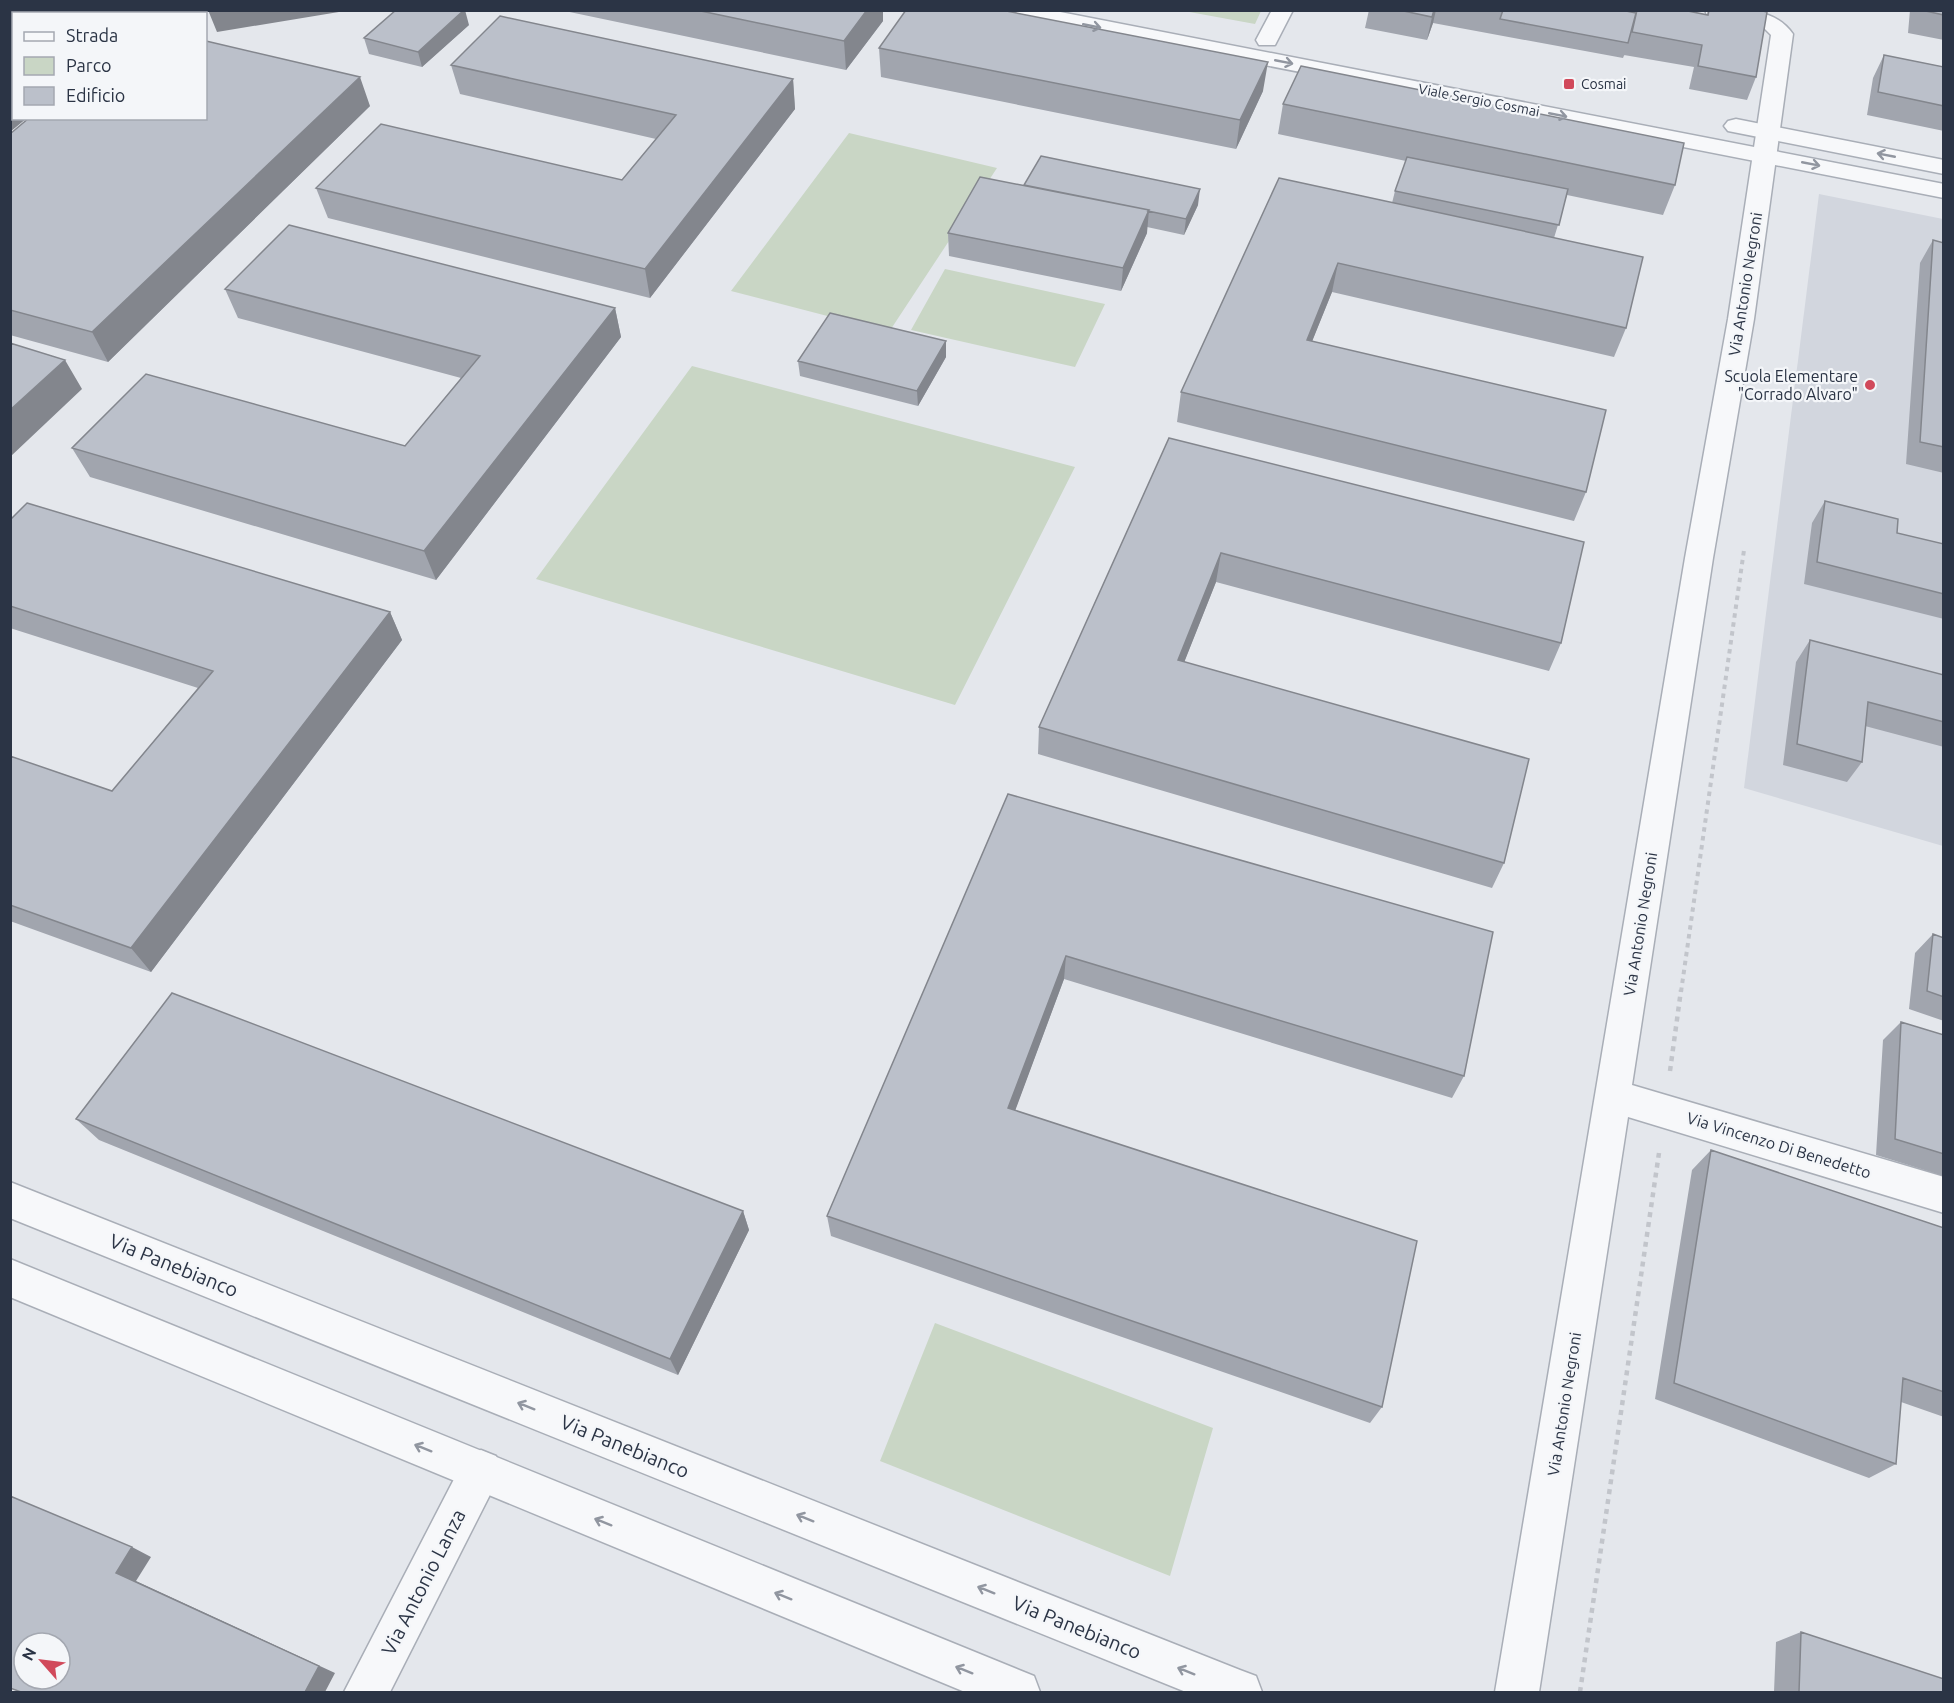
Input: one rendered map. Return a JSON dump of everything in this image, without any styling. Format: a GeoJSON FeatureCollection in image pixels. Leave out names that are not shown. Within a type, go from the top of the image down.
{"type":"FeatureCollection","features":[{"type":"Feature","properties":{"kind":"street","name":"Viale Sergio Cosmai"},"geometry":{"type":"LineString","coordinates":[[1014,10],[1768,144],[1944,167]]}},
{"type":"Feature","properties":{"kind":"street","name":"Viale Sergio Cosmai"},"geometry":{"type":"LineString","coordinates":[[1106,10],[1538,90]]}},
{"type":"Feature","properties":{"kind":"street"},"geometry":{"type":"LineString","coordinates":[[1267,40],[1283,10]]}},
{"type":"Feature","properties":{"kind":"street","name":"Via Antonio Negroni"},"geometry":{"type":"LineString","coordinates":[[1516,1692],[1768,144],[1782,34],[1778,28],[1766,21],[1715,10]]}},
{"type":"Feature","properties":{"kind":"street","name":"Viale Sergio Cosmai"},"geometry":{"type":"LineString","coordinates":[[1714,122],[1768,144],[1944,190]]}},
{"type":"Feature","properties":{"kind":"street","name":"Via Vincenzo Di Benedetto"},"geometry":{"type":"LineString","coordinates":[[1613,1096],[1944,1195]]}},
{"type":"Feature","properties":{"kind":"street","name":"Via Panebianco"},"geometry":{"type":"LineString","coordinates":[[10,1200],[1240,1692]]}},
{"type":"Feature","properties":{"kind":"street"},"geometry":{"type":"LineString","coordinates":[[10,1278],[1018,1692]]}},
{"type":"Feature","properties":{"kind":"street","name":"Via Antonio Lanza"},"geometry":{"type":"LineString","coordinates":[[366,1692],[481,1471]]}},
{"type":"Feature","properties":{"kind":"path"},"geometry":{"type":"LineString","coordinates":[[1580,1692],[1745,541]]}},
{"type":"Feature","properties":{"kind":"shaded area"},"geometry":{"type":"Polygon","coordinates":[[[1819,194],[1943,219],[1943,846],[1744,788],[1819,194]]]}},
{"type":"Feature","properties":{"kind":"green space"},"geometry":{"type":"Polygon","coordinates":[[[1261,10],[1255,24],[1184,11],[1261,10]]]}},
{"type":"Feature","properties":{"kind":"green space"},"geometry":{"type":"Polygon","coordinates":[[[849,133],[997,168],[889,332],[731,291],[849,133]]]}},
{"type":"Feature","properties":{"kind":"green space"},"geometry":{"type":"Polygon","coordinates":[[[945,269],[1105,304],[1075,367],[911,330],[945,269]]]}},
{"type":"Feature","properties":{"kind":"green space"},"geometry":{"type":"Polygon","coordinates":[[[692,366],[1075,467],[955,705],[536,579],[692,366]]]}},
{"type":"Feature","properties":{"kind":"green space"},"geometry":{"type":"Polygon","coordinates":[[[935,1323],[1213,1428],[1170,1576],[880,1461],[935,1323]]]}},
{"type":"Feature","properties":{"kind":"building"},"geometry":{"type":"Polygon","coordinates":[[[396,10],[464,10],[418,52],[364,38],[396,10]]]}},
{"type":"Feature","properties":{"kind":"building"},"geometry":{"type":"Polygon","coordinates":[[[696,10],[867,10],[844,41],[696,10]]]}},
{"type":"Feature","properties":{"kind":"building"},"geometry":{"type":"Polygon","coordinates":[[[906,10],[1001,10],[1268,62],[1240,120],[879,48],[906,10]]]}},
{"type":"Feature","properties":{"kind":"building"},"geometry":{"type":"Polygon","coordinates":[[[1399,10],[1434,10],[1432,17],[1399,10]]]}},
{"type":"Feature","properties":{"kind":"building"},"geometry":{"type":"Polygon","coordinates":[[[1503,10],[1621,10],[1636,13],[1628,43],[1500,19],[1503,10]]]}},
{"type":"Feature","properties":{"kind":"building"},"geometry":{"type":"Polygon","coordinates":[[[1637,10],[1683,10],[1708,15],[1709,10],[1767,12],[1756,77],[1698,66],[1702,45],[1632,32],[1637,10]]]}},
{"type":"Feature","properties":{"kind":"building"},"geometry":{"type":"Polygon","coordinates":[[[1921,10],[1944,10],[1944,15],[1921,10]]]}},
{"type":"Feature","properties":{"kind":"building"},"geometry":{"type":"Polygon","coordinates":[[[500,16],[793,79],[645,269],[316,188],[381,124],[622,180],[676,115],[451,65],[500,16]]]}},
{"type":"Feature","properties":{"kind":"building"},"geometry":{"type":"Polygon","coordinates":[[[12,21],[12,88],[10,90],[10,22],[12,21]]]}},
{"type":"Feature","properties":{"kind":"building"},"geometry":{"type":"Polygon","coordinates":[[[207,41],[360,77],[92,332],[10,310],[10,134],[27,120],[207,120],[207,41]]]}},
{"type":"Feature","properties":{"kind":"building"},"geometry":{"type":"Polygon","coordinates":[[[1884,55],[1944,67],[1944,106],[1878,92],[1884,55]]]}},
{"type":"Feature","properties":{"kind":"building"},"geometry":{"type":"Polygon","coordinates":[[[1301,66],[1684,143],[1675,185],[1283,104],[1301,66]]]}},
{"type":"Feature","properties":{"kind":"building"},"geometry":{"type":"Polygon","coordinates":[[[1041,156],[1200,189],[1186,219],[1024,185],[1041,156]]]}},
{"type":"Feature","properties":{"kind":"building"},"geometry":{"type":"Polygon","coordinates":[[[1407,157],[1568,189],[1559,225],[1395,191],[1407,157]]]}},
{"type":"Feature","properties":{"kind":"building"},"geometry":{"type":"Polygon","coordinates":[[[980,177],[1149,210],[1123,268],[948,233],[980,177]]]}},
{"type":"Feature","properties":{"kind":"building"},"geometry":{"type":"Polygon","coordinates":[[[1279,178],[1643,257],[1626,328],[1338,263],[1307,340],[1606,410],[1586,492],[1181,392],[1279,178]]]}},
{"type":"Feature","properties":{"kind":"building"},"geometry":{"type":"Polygon","coordinates":[[[289,225],[615,308],[424,551],[72,448],[146,374],[405,446],[480,356],[225,289],[289,225]]]}},
{"type":"Feature","properties":{"kind":"building"},"geometry":{"type":"Polygon","coordinates":[[[1933,240],[1944,243],[1944,447],[1920,442],[1933,240]]]}},
{"type":"Feature","properties":{"kind":"building"},"geometry":{"type":"Polygon","coordinates":[[[830,313],[946,341],[917,391],[798,361],[830,313]]]}},
{"type":"Feature","properties":{"kind":"building"},"geometry":{"type":"Polygon","coordinates":[[[10,343],[65,360],[10,410],[10,343]]]}},
{"type":"Feature","properties":{"kind":"building"},"geometry":{"type":"Polygon","coordinates":[[[1169,438],[1584,542],[1561,643],[1221,553],[1178,660],[1529,759],[1504,863],[1039,727],[1169,438]]]}},
{"type":"Feature","properties":{"kind":"building"},"geometry":{"type":"Polygon","coordinates":[[[1825,501],[1898,519],[1897,533],[1944,544],[1944,594],[1817,562],[1825,501]]]}},
{"type":"Feature","properties":{"kind":"building"},"geometry":{"type":"Polygon","coordinates":[[[27,503],[390,612],[131,948],[10,905],[10,756],[112,791],[213,671],[10,606],[10,520],[27,503]]]}},
{"type":"Feature","properties":{"kind":"building"},"geometry":{"type":"Polygon","coordinates":[[[1810,640],[1944,675],[1944,722],[1868,702],[1862,762],[1797,744],[1810,640]]]}},
{"type":"Feature","properties":{"kind":"building"},"geometry":{"type":"Polygon","coordinates":[[[1008,794],[1493,932],[1464,1076],[1066,956],[1008,1108],[1417,1241],[1382,1407],[827,1216],[1008,794]]]}},
{"type":"Feature","properties":{"kind":"building"},"geometry":{"type":"Polygon","coordinates":[[[1933,934],[1944,938],[1944,997],[1927,991],[1933,934]]]}},
{"type":"Feature","properties":{"kind":"building"},"geometry":{"type":"Polygon","coordinates":[[[172,993],[743,1211],[670,1359],[76,1119],[172,993]]]}},
{"type":"Feature","properties":{"kind":"building"},"geometry":{"type":"Polygon","coordinates":[[[1901,1022],[1944,1035],[1944,1154],[1895,1139],[1901,1022]]]}},
{"type":"Feature","properties":{"kind":"building"},"geometry":{"type":"Polygon","coordinates":[[[1711,1150],[1944,1228],[1944,1392],[1903,1378],[1896,1464],[1674,1383],[1711,1150]]]}},
{"type":"Feature","properties":{"kind":"building"},"geometry":{"type":"Polygon","coordinates":[[[10,1496],[132,1547],[116,1573],[319,1666],[305,1692],[21,1692],[18,1691],[72,1691],[72,1631],[12,1631],[12,1689],[10,1688],[10,1496]]]}},
{"type":"Feature","properties":{"kind":"building"},"geometry":{"type":"Polygon","coordinates":[[[1801,1632],[1944,1679],[1944,1692],[1799,1692],[1801,1632]]]}},
{"type":"Feature","properties":{"kind":"place","name":"Cosmai"},"geometry":{"type":"Point","coordinates":[1569,84]}},
{"type":"Feature","properties":{"kind":"place","name":"Scuola Elementare \"Corrado Alvaro\""},"geometry":{"type":"Point","coordinates":[1870,385]}}]}
